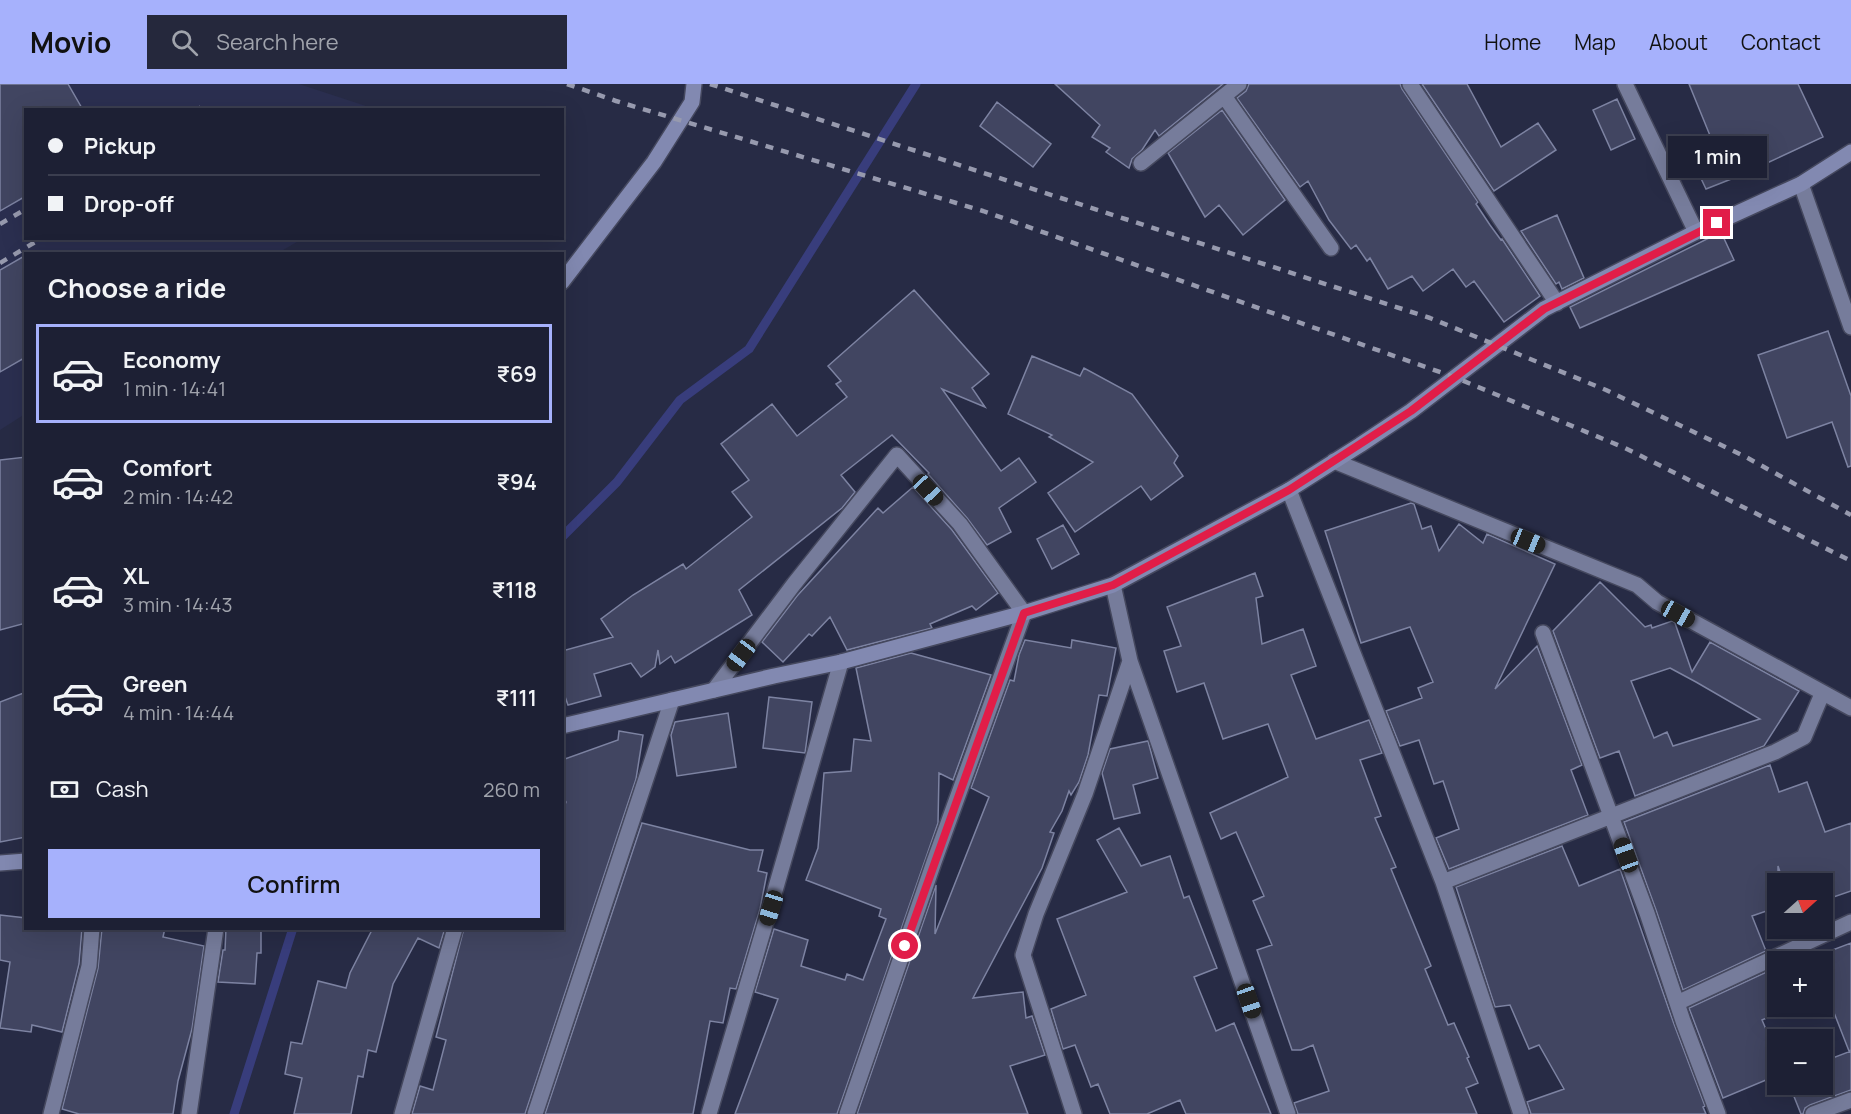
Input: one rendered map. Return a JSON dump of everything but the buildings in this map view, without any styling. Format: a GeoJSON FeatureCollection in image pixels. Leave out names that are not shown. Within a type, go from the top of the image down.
{"type":"FeatureCollection","features":[{"type":"Feature","properties":{"kind":"street"},"geometry":{"type":"LineString","coordinates":[[564,279],[654,162],[692,102],[694,84]]}},
{"type":"Feature","properties":{"kind":"street"},"geometry":{"type":"LineString","coordinates":[[1141,163],[1239,84]]}},
{"type":"Feature","properties":{"kind":"street"},"geometry":{"type":"LineString","coordinates":[[1410,84],[1557,303]]}},
{"type":"Feature","properties":{"kind":"street"},"geometry":{"type":"LineString","coordinates":[[1625,84],[1696,232]]}},
{"type":"Feature","properties":{"kind":"street"},"geometry":{"type":"LineString","coordinates":[[1224,96],[1331,248]]}},
{"type":"Feature","properties":{"kind":"street"},"geometry":{"type":"LineString","coordinates":[[568,725],[841,662],[1024,613],[1113,585],[1289,490],[1411,411],[1544,309],[1696,232],[1801,184],[1851,152]]}},
{"type":"Feature","properties":{"kind":"street"},"geometry":{"type":"LineString","coordinates":[[1801,184],[1851,327]]}},
{"type":"Feature","properties":{"kind":"street"},"geometry":{"type":"LineString","coordinates":[[714,690],[794,584],[897,455],[960,524],[1024,613]]}},
{"type":"Feature","properties":{"kind":"street"},"geometry":{"type":"LineString","coordinates":[[1334,461],[1637,585],[1657,602],[1851,708]]}},
{"type":"Feature","properties":{"kind":"street"},"geometry":{"type":"LineString","coordinates":[[1289,490],[1443,882],[1521,1114]]}},
{"type":"Feature","properties":{"kind":"street"},"geometry":{"type":"LineString","coordinates":[[1113,585],[1131,661],[1288,1114]]}},
{"type":"Feature","properties":{"kind":"street"},"geometry":{"type":"LineString","coordinates":[[847,1114],[934,862],[1024,613]]}},
{"type":"Feature","properties":{"kind":"street"},"geometry":{"type":"LineString","coordinates":[[1543,633],[1647,913],[1718,1114]]}},
{"type":"Feature","properties":{"kind":"street"},"geometry":{"type":"LineString","coordinates":[[1074,1114],[1023,955],[1036,914],[1085,794],[1131,661]]}},
{"type":"Feature","properties":{"kind":"street"},"geometry":{"type":"LineString","coordinates":[[709,1114],[841,662]]}},
{"type":"Feature","properties":{"kind":"street"},"geometry":{"type":"LineString","coordinates":[[1443,882],[1775,752],[1804,737],[1822,694]]}},
{"type":"Feature","properties":{"kind":"street"},"geometry":{"type":"LineString","coordinates":[[535,1114],[672,700]]}},
{"type":"Feature","properties":{"kind":"street"},"geometry":{"type":"LineString","coordinates":[[0,863],[24,861]]}},
{"type":"Feature","properties":{"kind":"street"},"geometry":{"type":"LineString","coordinates":[[1677,1003],[1851,922]]}},
{"type":"Feature","properties":{"kind":"street"},"geometry":{"type":"LineString","coordinates":[[51,1114],[88,966],[92,930]]}},
{"type":"Feature","properties":{"kind":"street"},"geometry":{"type":"LineString","coordinates":[[189,1114],[216,930]]}},
{"type":"Feature","properties":{"kind":"street"},"geometry":{"type":"LineString","coordinates":[[402,1114],[454,930]]}},
{"type":"Feature","properties":{"kind":"street"},"geometry":{"type":"LineString","coordinates":[[1813,1114],[1851,1100]]}},
{"type":"Feature","properties":{"kind":"shaded area"},"geometry":{"type":"Polygon","coordinates":[[[0,84],[299,84],[372,108],[24,108],[24,240],[300,240],[280,252],[24,252],[24,415],[0,430],[0,84]]]}},
{"type":"Feature","properties":{"kind":"waterway"},"geometry":{"type":"LineString","coordinates":[[564,535],[617,482],[680,400],[749,349],[916,84]]}},
{"type":"Feature","properties":{"kind":"waterway"},"geometry":{"type":"LineString","coordinates":[[234,1114],[292,930]]}},
{"type":"Feature","properties":{"kind":"railway"},"geometry":{"type":"LineString","coordinates":[[567,84],[616,101],[983,211],[1454,377],[1625,448],[1851,561]]}},
{"type":"Feature","properties":{"kind":"railway"},"geometry":{"type":"LineString","coordinates":[[710,84],[1430,318],[1606,390],[1744,456],[1851,515]]}},
{"type":"Feature","properties":{"kind":"railway"},"geometry":{"type":"LineString","coordinates":[[0,224],[24,210]]}},
{"type":"Feature","properties":{"kind":"railway"},"geometry":{"type":"LineString","coordinates":[[0,263],[39,240]]}},
{"type":"Feature","properties":{"kind":"route"},"geometry":{"type":"LineString","coordinates":[[905,946],[1024,613],[1113,585],[1289,490],[1411,411],[1544,309],[1717,223]]}}]}
